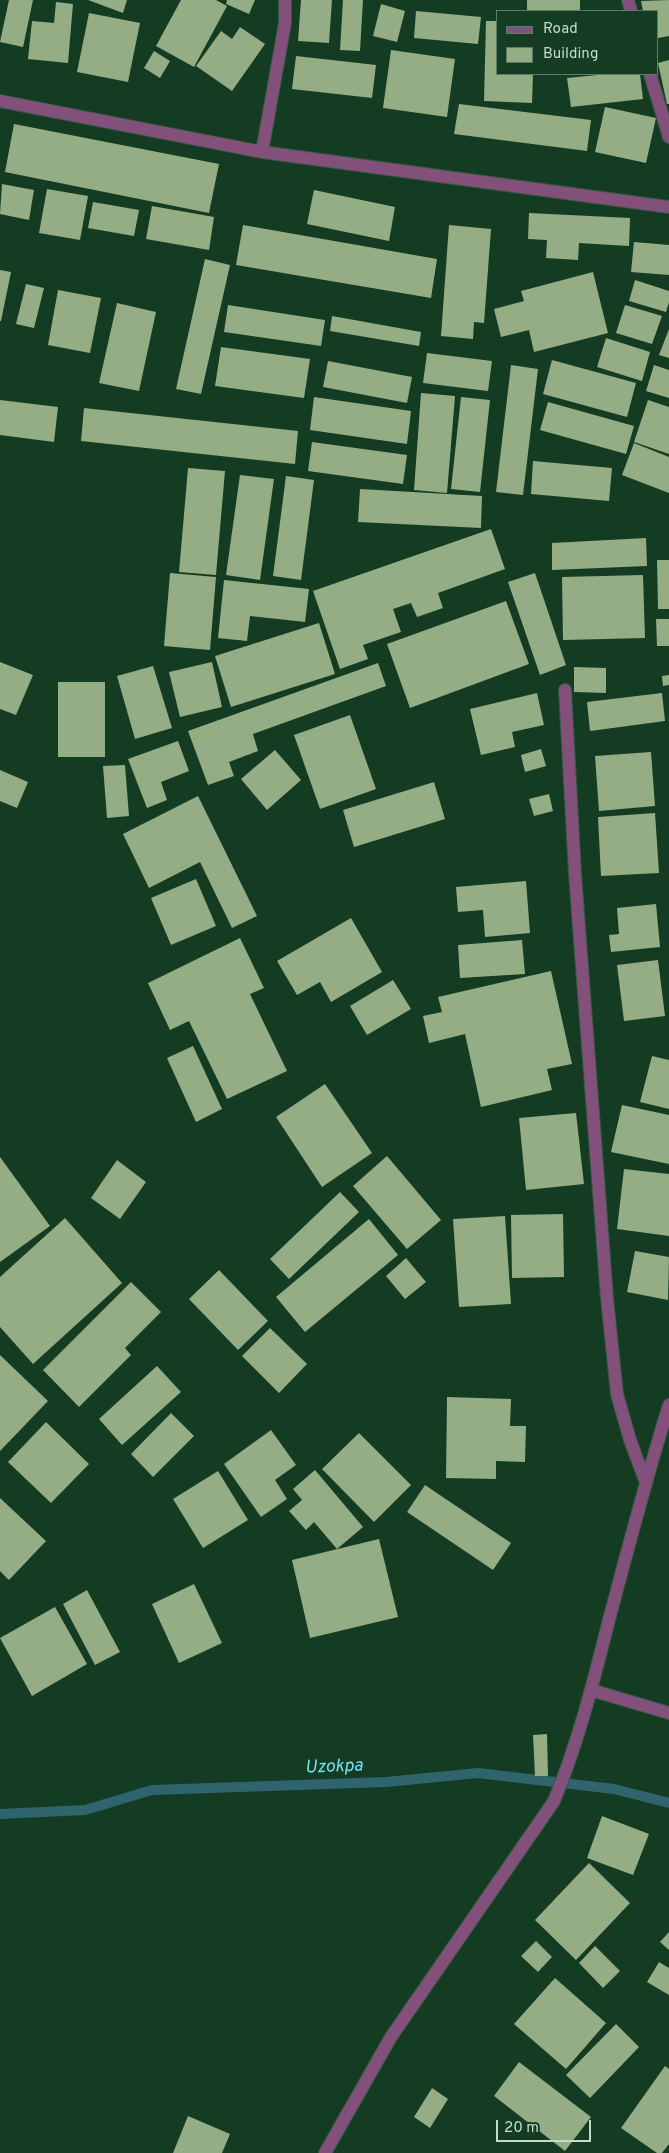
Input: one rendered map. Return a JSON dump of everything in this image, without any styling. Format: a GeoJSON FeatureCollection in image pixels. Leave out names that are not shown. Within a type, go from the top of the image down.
{"type":"FeatureCollection","features":[{"type":"Feature","properties":{"kind":"street"},"geometry":{"type":"LineString","coordinates":[[262,152],[286,22],[286,0]]}},
{"type":"Feature","properties":{"kind":"street"},"geometry":{"type":"LineString","coordinates":[[650,75],[669,137]]}},
{"type":"Feature","properties":{"kind":"street"},"geometry":{"type":"LineString","coordinates":[[0,101],[262,152],[669,208]]}},
{"type":"Feature","properties":{"kind":"street"},"geometry":{"type":"LineString","coordinates":[[565,690],[575,874],[607,1298],[617,1394],[630,1440],[646,1480]]}},
{"type":"Feature","properties":{"kind":"street"},"geometry":{"type":"LineString","coordinates":[[325,2153],[390,2038],[554,1801],[569,1765],[591,1690],[646,1480],[669,1405]]}},
{"type":"Feature","properties":{"kind":"street"},"geometry":{"type":"LineString","coordinates":[[591,1690],[669,1713]]}},
{"type":"Feature","properties":{"kind":"building"},"geometry":{"type":"Polygon","coordinates":[[[9,0],[33,0],[23,47],[0,42],[9,0]]]}},
{"type":"Feature","properties":{"kind":"building"},"geometry":{"type":"Polygon","coordinates":[[[88,0],[127,0],[123,13],[88,0]]]}},
{"type":"Feature","properties":{"kind":"building"},"geometry":{"type":"Polygon","coordinates":[[[181,0],[216,0],[227,6],[194,67],[156,46],[181,0]]]}},
{"type":"Feature","properties":{"kind":"building"},"geometry":{"type":"Polygon","coordinates":[[[227,0],[255,0],[249,14],[226,4],[227,0]]]}},
{"type":"Feature","properties":{"kind":"building"},"geometry":{"type":"Polygon","coordinates":[[[301,0],[332,0],[329,43],[298,41],[301,0]]]}},
{"type":"Feature","properties":{"kind":"building"},"geometry":{"type":"Polygon","coordinates":[[[343,0],[363,0],[360,51],[340,50],[343,0]]]}},
{"type":"Feature","properties":{"kind":"building"},"geometry":{"type":"Polygon","coordinates":[[[527,0],[580,0],[580,10],[527,10],[527,0]]]}},
{"type":"Feature","properties":{"kind":"building"},"geometry":{"type":"Polygon","coordinates":[[[669,0],[669,36],[659,38],[659,10],[643,10],[641,1],[669,0]]]}},
{"type":"Feature","properties":{"kind":"building"},"geometry":{"type":"Polygon","coordinates":[[[56,2],[73,4],[68,63],[28,59],[32,21],[54,23],[56,2]]]}},
{"type":"Feature","properties":{"kind":"building"},"geometry":{"type":"Polygon","coordinates":[[[381,4],[405,11],[397,42],[373,36],[381,4]]]}},
{"type":"Feature","properties":{"kind":"building"},"geometry":{"type":"Polygon","coordinates":[[[416,11],[481,17],[478,44],[414,38],[416,11]]]}},
{"type":"Feature","properties":{"kind":"building"},"geometry":{"type":"Polygon","coordinates":[[[89,13],[140,23],[128,82],[77,72],[89,13]]]}},
{"type":"Feature","properties":{"kind":"building"},"geometry":{"type":"Polygon","coordinates":[[[486,21],[497,21],[497,75],[533,75],[532,103],[484,101],[486,21]]]}},
{"type":"Feature","properties":{"kind":"building"},"geometry":{"type":"Polygon","coordinates":[[[240,27],[265,44],[232,91],[196,66],[221,31],[232,39],[240,27]]]}},
{"type":"Feature","properties":{"kind":"building"},"geometry":{"type":"Polygon","coordinates":[[[391,50],[455,59],[447,117],[383,108],[391,50]]]}},
{"type":"Feature","properties":{"kind":"building"},"geometry":{"type":"Polygon","coordinates":[[[154,51],[170,61],[160,78],[144,68],[154,51]]]}},
{"type":"Feature","properties":{"kind":"building"},"geometry":{"type":"Polygon","coordinates":[[[296,56],[376,65],[372,98],[292,89],[296,56]]]}},
{"type":"Feature","properties":{"kind":"building"},"geometry":{"type":"Polygon","coordinates":[[[669,60],[669,104],[667,104],[659,63],[669,60]]]}},
{"type":"Feature","properties":{"kind":"building"},"geometry":{"type":"Polygon","coordinates":[[[597,75],[640,75],[643,99],[571,107],[567,78],[597,75]]]}},
{"type":"Feature","properties":{"kind":"building"},"geometry":{"type":"Polygon","coordinates":[[[459,104],[591,120],[587,151],[454,134],[459,104]]]}},
{"type":"Feature","properties":{"kind":"building"},"geometry":{"type":"Polygon","coordinates":[[[605,107],[656,118],[646,163],[595,152],[605,107]]]}},
{"type":"Feature","properties":{"kind":"building"},"geometry":{"type":"Polygon","coordinates":[[[14,124],[219,164],[209,213],[5,172],[14,124]]]}},
{"type":"Feature","properties":{"kind":"building"},"geometry":{"type":"Polygon","coordinates":[[[2,184],[34,190],[29,220],[0,214],[2,184]]]}},
{"type":"Feature","properties":{"kind":"building"},"geometry":{"type":"Polygon","coordinates":[[[47,189],[88,196],[80,240],[39,233],[47,189]]]}},
{"type":"Feature","properties":{"kind":"building"},"geometry":{"type":"Polygon","coordinates":[[[314,190],[395,207],[389,241],[307,224],[314,190]]]}},
{"type":"Feature","properties":{"kind":"building"},"geometry":{"type":"Polygon","coordinates":[[[93,202],[139,210],[134,236],[88,228],[93,202]]]}},
{"type":"Feature","properties":{"kind":"building"},"geometry":{"type":"Polygon","coordinates":[[[152,206],[214,217],[209,250],[146,239],[152,206]]]}},
{"type":"Feature","properties":{"kind":"building"},"geometry":{"type":"Polygon","coordinates":[[[529,213],[630,218],[629,246],[579,243],[578,260],[546,258],[547,240],[528,239],[529,213]]]}},
{"type":"Feature","properties":{"kind":"building"},"geometry":{"type":"Polygon","coordinates":[[[243,225],[437,259],[431,298],[236,265],[243,225]]]}},
{"type":"Feature","properties":{"kind":"building"},"geometry":{"type":"Polygon","coordinates":[[[449,225],[491,229],[484,323],[474,322],[473,339],[441,336],[449,225]]]}},
{"type":"Feature","properties":{"kind":"building"},"geometry":{"type":"Polygon","coordinates":[[[634,242],[669,245],[669,275],[631,272],[634,242]]]}},
{"type":"Feature","properties":{"kind":"building"},"geometry":{"type":"Polygon","coordinates":[[[205,259],[230,265],[201,394],[176,389],[205,259]]]}},
{"type":"Feature","properties":{"kind":"building"},"geometry":{"type":"Polygon","coordinates":[[[0,270],[11,272],[1,321],[0,321],[0,270]]]}},
{"type":"Feature","properties":{"kind":"building"},"geometry":{"type":"Polygon","coordinates":[[[593,272],[608,333],[534,352],[529,330],[501,337],[494,309],[524,301],[521,291],[593,272]]]}},
{"type":"Feature","properties":{"kind":"building"},"geometry":{"type":"Polygon","coordinates":[[[635,280],[669,291],[669,302],[666,312],[629,301],[635,280]]]}},
{"type":"Feature","properties":{"kind":"building"},"geometry":{"type":"Polygon","coordinates":[[[26,284],[44,288],[34,328],[16,324],[26,284]]]}},
{"type":"Feature","properties":{"kind":"building"},"geometry":{"type":"Polygon","coordinates":[[[58,290],[101,298],[90,353],[48,345],[58,290]]]}},
{"type":"Feature","properties":{"kind":"building"},"geometry":{"type":"Polygon","coordinates":[[[117,303],[156,312],[139,391],[99,383],[117,303]]]}},
{"type":"Feature","properties":{"kind":"building"},"geometry":{"type":"Polygon","coordinates":[[[228,305],[325,320],[321,346],[224,332],[228,305]]]}},
{"type":"Feature","properties":{"kind":"building"},"geometry":{"type":"Polygon","coordinates":[[[625,305],[662,316],[652,344],[616,333],[625,305]]]}},
{"type":"Feature","properties":{"kind":"building"},"geometry":{"type":"Polygon","coordinates":[[[332,316],[421,332],[419,346],[330,331],[332,316]]]}},
{"type":"Feature","properties":{"kind":"building"},"geometry":{"type":"Polygon","coordinates":[[[669,329],[669,358],[659,355],[669,329]]]}},
{"type":"Feature","properties":{"kind":"building"},"geometry":{"type":"Polygon","coordinates":[[[606,338],[650,352],[642,381],[597,367],[606,338]]]}},
{"type":"Feature","properties":{"kind":"building"},"geometry":{"type":"Polygon","coordinates":[[[221,347],[310,359],[304,398],[215,386],[221,347]]]}},
{"type":"Feature","properties":{"kind":"building"},"geometry":{"type":"Polygon","coordinates":[[[427,353],[492,361],[488,391],[423,383],[427,353]]]}},
{"type":"Feature","properties":{"kind":"building"},"geometry":{"type":"Polygon","coordinates":[[[552,360],[636,383],[627,417],[543,394],[552,360]]]}},
{"type":"Feature","properties":{"kind":"building"},"geometry":{"type":"Polygon","coordinates":[[[328,361],[412,377],[407,403],[323,387],[328,361]]]}},
{"type":"Feature","properties":{"kind":"building"},"geometry":{"type":"Polygon","coordinates":[[[511,365],[538,369],[523,495],[496,492],[511,365]]]}},
{"type":"Feature","properties":{"kind":"building"},"geometry":{"type":"Polygon","coordinates":[[[654,365],[669,370],[669,398],[646,391],[654,365]]]}},
{"type":"Feature","properties":{"kind":"building"},"geometry":{"type":"Polygon","coordinates":[[[421,393],[455,396],[447,493],[414,490],[421,393]]]}},
{"type":"Feature","properties":{"kind":"building"},"geometry":{"type":"Polygon","coordinates":[[[314,397],[411,411],[407,444],[310,430],[314,397]]]}},
{"type":"Feature","properties":{"kind":"building"},"geometry":{"type":"Polygon","coordinates":[[[461,397],[490,400],[480,492],[451,489],[461,397]]]}},
{"type":"Feature","properties":{"kind":"building"},"geometry":{"type":"Polygon","coordinates":[[[0,400],[58,407],[54,442],[0,435],[0,400]]]}},
{"type":"Feature","properties":{"kind":"building"},"geometry":{"type":"Polygon","coordinates":[[[648,400],[669,407],[669,454],[634,442],[648,400]]]}},
{"type":"Feature","properties":{"kind":"building"},"geometry":{"type":"Polygon","coordinates":[[[548,402],[634,426],[626,454],[540,430],[548,402]]]}},
{"type":"Feature","properties":{"kind":"building"},"geometry":{"type":"Polygon","coordinates":[[[84,408],[298,431],[295,464],[81,441],[84,408]]]}},
{"type":"Feature","properties":{"kind":"building"},"geometry":{"type":"Polygon","coordinates":[[[312,442],[407,455],[403,484],[308,471],[312,442]]]}},
{"type":"Feature","properties":{"kind":"building"},"geometry":{"type":"Polygon","coordinates":[[[634,443],[669,457],[669,493],[622,475],[634,443]]]}},
{"type":"Feature","properties":{"kind":"building"},"geometry":{"type":"Polygon","coordinates":[[[533,461],[612,468],[609,501],[531,494],[533,461]]]}},
{"type":"Feature","properties":{"kind":"building"},"geometry":{"type":"Polygon","coordinates":[[[188,468],[225,471],[216,575],[179,572],[188,468]]]}},
{"type":"Feature","properties":{"kind":"building"},"geometry":{"type":"Polygon","coordinates":[[[240,475],[274,479],[260,580],[226,575],[240,475]]]}},
{"type":"Feature","properties":{"kind":"building"},"geometry":{"type":"Polygon","coordinates":[[[286,476],[314,480],[301,580],[273,576],[286,476]]]}},
{"type":"Feature","properties":{"kind":"building"},"geometry":{"type":"Polygon","coordinates":[[[360,489],[482,496],[481,528],[358,522],[360,489]]]}},
{"type":"Feature","properties":{"kind":"building"},"geometry":{"type":"Polygon","coordinates":[[[491,529],[505,569],[438,593],[443,608],[417,617],[411,603],[393,609],[401,632],[363,645],[368,659],[340,669],[313,591],[491,529]]]}},
{"type":"Feature","properties":{"kind":"building"},"geometry":{"type":"Polygon","coordinates":[[[646,538],[647,566],[552,570],[552,543],[646,538]]]}},
{"type":"Feature","properties":{"kind":"building"},"geometry":{"type":"Polygon","coordinates":[[[657,560],[669,560],[669,609],[658,609],[657,560]]]}},
{"type":"Feature","properties":{"kind":"building"},"geometry":{"type":"Polygon","coordinates":[[[170,573],[216,577],[210,650],[164,646],[170,573]]]}},
{"type":"Feature","properties":{"kind":"building"},"geometry":{"type":"Polygon","coordinates":[[[535,573],[566,665],[540,675],[508,582],[535,573]]]}},
{"type":"Feature","properties":{"kind":"building"},"geometry":{"type":"Polygon","coordinates":[[[643,575],[645,638],[563,640],[562,577],[643,575]]]}},
{"type":"Feature","properties":{"kind":"building"},"geometry":{"type":"Polygon","coordinates":[[[224,580],[309,589],[305,622],[250,616],[247,641],[218,638],[224,580]]]}},
{"type":"Feature","properties":{"kind":"building"},"geometry":{"type":"Polygon","coordinates":[[[506,601],[529,664],[410,708],[387,644],[506,601]]]}},
{"type":"Feature","properties":{"kind":"building"},"geometry":{"type":"Polygon","coordinates":[[[656,619],[669,619],[669,646],[657,646],[656,619]]]}},
{"type":"Feature","properties":{"kind":"building"},"geometry":{"type":"Polygon","coordinates":[[[319,623],[335,674],[231,707],[215,656],[319,623]]]}},
{"type":"Feature","properties":{"kind":"building"},"geometry":{"type":"Polygon","coordinates":[[[0,662],[33,675],[16,715],[0,709],[0,662]]]}},
{"type":"Feature","properties":{"kind":"building"},"geometry":{"type":"Polygon","coordinates":[[[212,662],[222,707],[180,717],[169,672],[212,662]]]}},
{"type":"Feature","properties":{"kind":"building"},"geometry":{"type":"Polygon","coordinates":[[[378,663],[386,686],[253,734],[258,751],[229,762],[234,776],[208,785],[188,731],[378,663]]]}},
{"type":"Feature","properties":{"kind":"building"},"geometry":{"type":"Polygon","coordinates":[[[153,666],[172,728],[135,739],[117,676],[153,666]]]}},
{"type":"Feature","properties":{"kind":"building"},"geometry":{"type":"Polygon","coordinates":[[[574,667],[606,668],[606,693],[574,692],[574,667]]]}},
{"type":"Feature","properties":{"kind":"building"},"geometry":{"type":"Polygon","coordinates":[[[669,675],[669,685],[663,686],[662,676],[669,675]]]}},
{"type":"Feature","properties":{"kind":"building"},"geometry":{"type":"Polygon","coordinates":[[[58,682],[105,682],[105,757],[58,757],[58,682]]]}},
{"type":"Feature","properties":{"kind":"building"},"geometry":{"type":"Polygon","coordinates":[[[537,693],[544,725],[512,732],[515,747],[481,755],[470,709],[537,693]]]}},
{"type":"Feature","properties":{"kind":"building"},"geometry":{"type":"Polygon","coordinates":[[[662,693],[665,721],[590,731],[587,702],[662,693]]]}},
{"type":"Feature","properties":{"kind":"building"},"geometry":{"type":"Polygon","coordinates":[[[350,715],[376,789],[320,809],[294,735],[350,715]]]}},
{"type":"Feature","properties":{"kind":"building"},"geometry":{"type":"Polygon","coordinates":[[[178,741],[189,771],[161,782],[167,800],[147,808],[128,759],[178,741]]]}},
{"type":"Feature","properties":{"kind":"building"},"geometry":{"type":"Polygon","coordinates":[[[541,749],[546,766],[525,772],[521,755],[541,749]]]}},
{"type":"Feature","properties":{"kind":"building"},"geometry":{"type":"Polygon","coordinates":[[[275,750],[301,780],[267,810],[241,779],[275,750]]]}},
{"type":"Feature","properties":{"kind":"building"},"geometry":{"type":"Polygon","coordinates":[[[651,752],[655,806],[599,811],[595,756],[651,752]]]}},
{"type":"Feature","properties":{"kind":"building"},"geometry":{"type":"Polygon","coordinates":[[[125,765],[129,816],[107,818],[103,766],[125,765]]]}},
{"type":"Feature","properties":{"kind":"building"},"geometry":{"type":"Polygon","coordinates":[[[0,770],[28,782],[17,808],[0,801],[0,770]]]}},
{"type":"Feature","properties":{"kind":"building"},"geometry":{"type":"Polygon","coordinates":[[[434,782],[445,819],[354,847],[343,810],[434,782]]]}},
{"type":"Feature","properties":{"kind":"building"},"geometry":{"type":"Polygon","coordinates":[[[549,794],[553,811],[534,816],[529,799],[549,794]]]}},
{"type":"Feature","properties":{"kind":"building"},"geometry":{"type":"Polygon","coordinates":[[[198,796],[257,916],[232,928],[200,862],[149,888],[123,834],[198,796]]]}},
{"type":"Feature","properties":{"kind":"building"},"geometry":{"type":"Polygon","coordinates":[[[655,813],[659,873],[601,876],[598,817],[655,813]]]}},
{"type":"Feature","properties":{"kind":"building"},"geometry":{"type":"Polygon","coordinates":[[[196,879],[216,926],[171,945],[151,898],[196,879]]]}},
{"type":"Feature","properties":{"kind":"building"},"geometry":{"type":"Polygon","coordinates":[[[526,881],[530,933],[485,937],[483,910],[458,912],[456,887],[526,881]]]}},
{"type":"Feature","properties":{"kind":"building"},"geometry":{"type":"Polygon","coordinates":[[[656,904],[660,947],[611,952],[609,935],[619,934],[617,908],[656,904]]]}},
{"type":"Feature","properties":{"kind":"building"},"geometry":{"type":"Polygon","coordinates":[[[351,918],[382,972],[331,1002],[320,982],[297,995],[277,961],[351,918]]]}},
{"type":"Feature","properties":{"kind":"building"},"geometry":{"type":"Polygon","coordinates":[[[240,938],[264,988],[250,994],[287,1071],[227,1099],[189,1021],[170,1030],[148,983],[240,938]]]}},
{"type":"Feature","properties":{"kind":"building"},"geometry":{"type":"Polygon","coordinates":[[[522,940],[525,974],[460,978],[458,945],[522,940]]]}},
{"type":"Feature","properties":{"kind":"building"},"geometry":{"type":"Polygon","coordinates":[[[658,960],[665,1016],[624,1021],[617,965],[658,960]]]}},
{"type":"Feature","properties":{"kind":"building"},"geometry":{"type":"Polygon","coordinates":[[[551,971],[572,1064],[547,1069],[552,1090],[481,1107],[465,1034],[429,1043],[423,1016],[442,1012],[438,997],[551,971]]]}},
{"type":"Feature","properties":{"kind":"building"},"geometry":{"type":"Polygon","coordinates":[[[393,980],[411,1009],[367,1035],[350,1006],[393,980]]]}},
{"type":"Feature","properties":{"kind":"building"},"geometry":{"type":"Polygon","coordinates":[[[193,1046],[222,1109],[196,1122],[167,1058],[193,1046]]]}},
{"type":"Feature","properties":{"kind":"building"},"geometry":{"type":"Polygon","coordinates":[[[652,1056],[669,1060],[669,1109],[640,1102],[652,1056]]]}},
{"type":"Feature","properties":{"kind":"building"},"geometry":{"type":"Polygon","coordinates":[[[325,1084],[372,1153],[322,1187],[276,1117],[325,1084]]]}},
{"type":"Feature","properties":{"kind":"building"},"geometry":{"type":"Polygon","coordinates":[[[622,1105],[669,1115],[669,1164],[611,1152],[622,1105]]]}},
{"type":"Feature","properties":{"kind":"building"},"geometry":{"type":"Polygon","coordinates":[[[576,1113],[584,1184],[526,1190],[519,1118],[576,1113]]]}},
{"type":"Feature","properties":{"kind":"building"},"geometry":{"type":"Polygon","coordinates":[[[387,1156],[441,1220],[407,1249],[353,1186],[387,1156]]]}},
{"type":"Feature","properties":{"kind":"building"},"geometry":{"type":"Polygon","coordinates":[[[0,1157],[50,1226],[0,1262],[0,1157]]]}},
{"type":"Feature","properties":{"kind":"building"},"geometry":{"type":"Polygon","coordinates":[[[117,1160],[146,1182],[120,1219],[91,1198],[117,1160]]]}},
{"type":"Feature","properties":{"kind":"building"},"geometry":{"type":"Polygon","coordinates":[[[624,1169],[669,1174],[669,1236],[617,1229],[624,1169]]]}},
{"type":"Feature","properties":{"kind":"building"},"geometry":{"type":"Polygon","coordinates":[[[340,1192],[359,1212],[289,1279],[270,1259],[340,1192]]]}},
{"type":"Feature","properties":{"kind":"building"},"geometry":{"type":"Polygon","coordinates":[[[563,1214],[564,1277],[512,1278],[511,1215],[563,1214]]]}},
{"type":"Feature","properties":{"kind":"building"},"geometry":{"type":"Polygon","coordinates":[[[505,1216],[511,1304],[459,1307],[453,1219],[505,1216]]]}},
{"type":"Feature","properties":{"kind":"building"},"geometry":{"type":"Polygon","coordinates":[[[65,1218],[122,1283],[33,1364],[0,1327],[0,1277],[65,1218]]]}},
{"type":"Feature","properties":{"kind":"building"},"geometry":{"type":"Polygon","coordinates":[[[369,1219],[398,1255],[305,1332],[276,1297],[369,1219]]]}},
{"type":"Feature","properties":{"kind":"building"},"geometry":{"type":"Polygon","coordinates":[[[635,1251],[669,1257],[668,1300],[627,1292],[635,1251]]]}},
{"type":"Feature","properties":{"kind":"building"},"geometry":{"type":"Polygon","coordinates":[[[406,1258],[426,1282],[405,1299],[386,1276],[406,1258]]]}},
{"type":"Feature","properties":{"kind":"building"},"geometry":{"type":"Polygon","coordinates":[[[219,1270],[268,1321],[238,1350],[189,1299],[219,1270]]]}},
{"type":"Feature","properties":{"kind":"building"},"geometry":{"type":"Polygon","coordinates":[[[131,1282],[161,1312],[125,1348],[131,1355],[79,1407],[43,1370],[131,1282]]]}},
{"type":"Feature","properties":{"kind":"building"},"geometry":{"type":"Polygon","coordinates":[[[270,1328],[307,1364],[279,1393],[242,1356],[270,1328]]]}},
{"type":"Feature","properties":{"kind":"building"},"geometry":{"type":"Polygon","coordinates":[[[0,1355],[48,1401],[0,1451],[0,1355]]]}},
{"type":"Feature","properties":{"kind":"building"},"geometry":{"type":"Polygon","coordinates":[[[157,1366],[181,1392],[122,1445],[99,1419],[157,1366]]]}},
{"type":"Feature","properties":{"kind":"building"},"geometry":{"type":"Polygon","coordinates":[[[447,1397],[511,1399],[510,1426],[526,1426],[525,1462],[496,1461],[496,1479],[446,1478],[447,1397]]]}},
{"type":"Feature","properties":{"kind":"building"},"geometry":{"type":"Polygon","coordinates":[[[171,1413],[194,1436],[153,1477],[131,1454],[171,1413]]]}},
{"type":"Feature","properties":{"kind":"building"},"geometry":{"type":"Polygon","coordinates":[[[46,1422],[89,1464],[51,1503],[8,1462],[46,1422]]]}},
{"type":"Feature","properties":{"kind":"building"},"geometry":{"type":"Polygon","coordinates":[[[271,1430],[296,1465],[275,1480],[287,1499],[261,1517],[224,1464],[271,1430]]]}},
{"type":"Feature","properties":{"kind":"building"},"geometry":{"type":"Polygon","coordinates":[[[359,1433],[411,1485],[374,1522],[322,1469],[359,1433]]]}},
{"type":"Feature","properties":{"kind":"building"},"geometry":{"type":"Polygon","coordinates":[[[315,1470],[363,1527],[337,1549],[314,1522],[306,1530],[289,1511],[302,1500],[293,1489],[315,1470]]]}},
{"type":"Feature","properties":{"kind":"building"},"geometry":{"type":"Polygon","coordinates":[[[218,1471],[248,1520],[203,1548],[173,1499],[218,1471]]]}},
{"type":"Feature","properties":{"kind":"building"},"geometry":{"type":"Polygon","coordinates":[[[425,1485],[511,1543],[493,1570],[407,1512],[425,1485]]]}},
{"type":"Feature","properties":{"kind":"building"},"geometry":{"type":"Polygon","coordinates":[[[0,1498],[46,1541],[9,1580],[0,1571],[0,1498]]]}},
{"type":"Feature","properties":{"kind":"building"},"geometry":{"type":"Polygon","coordinates":[[[379,1539],[398,1617],[310,1638],[292,1560],[379,1539]]]}},
{"type":"Feature","properties":{"kind":"building"},"geometry":{"type":"Polygon","coordinates":[[[194,1584],[222,1643],[179,1663],[152,1604],[194,1584]]]}},
{"type":"Feature","properties":{"kind":"building"},"geometry":{"type":"Polygon","coordinates":[[[87,1590],[120,1652],[95,1665],[63,1604],[87,1590]]]}},
{"type":"Feature","properties":{"kind":"building"},"geometry":{"type":"Polygon","coordinates":[[[55,1607],[87,1664],[32,1696],[0,1638],[55,1607]]]}},
{"type":"Feature","properties":{"kind":"building"},"geometry":{"type":"Polygon","coordinates":[[[547,1734],[548,1776],[535,1776],[533,1735],[547,1734]]]}},
{"type":"Feature","properties":{"kind":"building"},"geometry":{"type":"Polygon","coordinates":[[[602,1816],[649,1834],[633,1875],[587,1858],[602,1816]]]}},
{"type":"Feature","properties":{"kind":"building"},"geometry":{"type":"Polygon","coordinates":[[[589,1863],[630,1903],[576,1960],[535,1920],[589,1863]]]}},
{"type":"Feature","properties":{"kind":"building"},"geometry":{"type":"Polygon","coordinates":[[[669,1932],[669,1950],[660,1942],[669,1932]]]}},
{"type":"Feature","properties":{"kind":"building"},"geometry":{"type":"Polygon","coordinates":[[[536,1941],[552,1957],[538,1972],[521,1956],[536,1941]]]}},
{"type":"Feature","properties":{"kind":"building"},"geometry":{"type":"Polygon","coordinates":[[[595,1946],[620,1971],[603,1988],[579,1963],[595,1946]]]}},
{"type":"Feature","properties":{"kind":"building"},"geometry":{"type":"Polygon","coordinates":[[[659,1962],[669,1968],[669,1995],[647,1982],[659,1962]]]}},
{"type":"Feature","properties":{"kind":"building"},"geometry":{"type":"Polygon","coordinates":[[[555,1978],[606,2023],[566,2069],[514,2024],[555,1978]]]}},
{"type":"Feature","properties":{"kind":"building"},"geometry":{"type":"Polygon","coordinates":[[[616,2024],[639,2047],[590,2098],[566,2075],[616,2024]]]}},
{"type":"Feature","properties":{"kind":"building"},"geometry":{"type":"Polygon","coordinates":[[[519,2062],[591,2117],[565,2151],[494,2096],[519,2062]]]}},
{"type":"Feature","properties":{"kind":"building"},"geometry":{"type":"Polygon","coordinates":[[[665,2066],[669,2069],[669,2144],[662,2153],[657,2153],[621,2128],[665,2066]]]}},
{"type":"Feature","properties":{"kind":"building"},"geometry":{"type":"Polygon","coordinates":[[[432,2088],[448,2099],[430,2128],[414,2117],[432,2088]]]}},
{"type":"Feature","properties":{"kind":"building"},"geometry":{"type":"Polygon","coordinates":[[[188,2116],[230,2134],[222,2153],[173,2153],[188,2116]]]}},
{"type":"Feature","properties":{"kind":"waterway","name":"Uzokpa"},"geometry":{"type":"LineString","coordinates":[[0,1814],[85,1810],[152,1790],[386,1782],[478,1773],[614,1789],[669,1803]]}}]}
